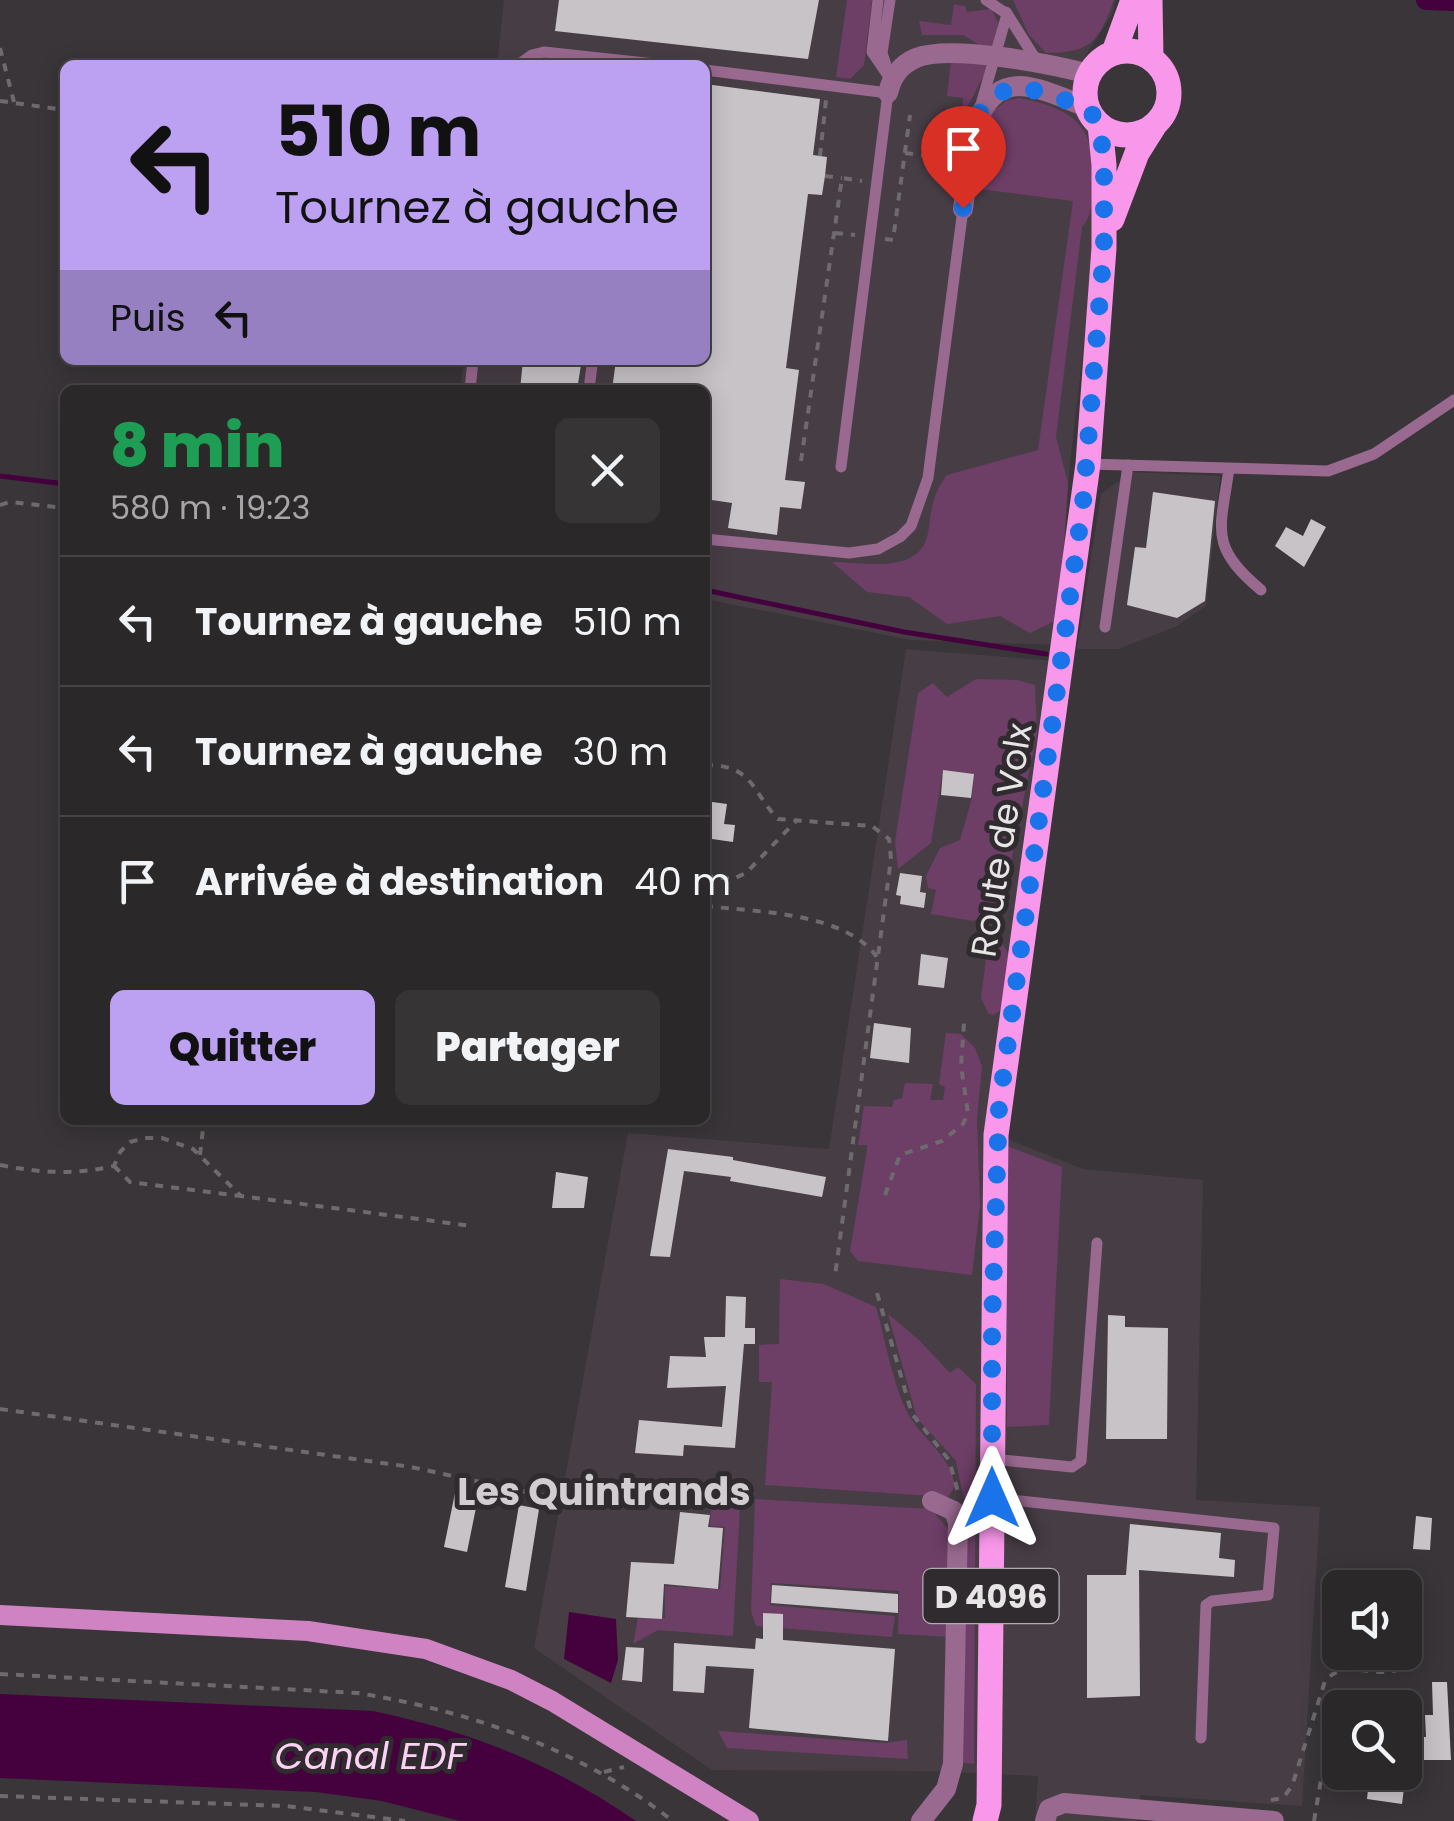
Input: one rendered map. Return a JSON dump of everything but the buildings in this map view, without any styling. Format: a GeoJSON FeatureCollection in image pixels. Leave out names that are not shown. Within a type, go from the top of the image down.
{"type":"FeatureCollection","features":[{"type":"Feature","properties":{"kind":"main road"},"geometry":{"type":"LineString","coordinates":[[1114,52],[1133,0]]}},
{"type":"Feature","properties":{"kind":"main road"},"geometry":{"type":"LineString","coordinates":[[1150,0],[1150,57]]}},
{"type":"Feature","properties":{"kind":"main road"},"geometry":{"type":"LineString","coordinates":[[1132,50],[1150,57],[1160,66],[1170,90],[1168,104],[1154,126],[1141,133],[1112,132],[1093,116],[1086,85],[1089,74],[1114,52],[1132,50]]}},
{"type":"Feature","properties":{"kind":"main road","name":"Route de Volx"},"geometry":{"type":"LineString","coordinates":[[989,1816],[992,1324],[999,1107],[1088,464],[1104,248],[1104,165],[1093,116]]}},
{"type":"Feature","properties":{"kind":"main road","name":"Route de Volx"},"geometry":{"type":"LineString","coordinates":[[1104,248],[1128,173],[1154,126]]}},
{"type":"Feature","properties":{"kind":"main road"},"geometry":{"type":"LineString","coordinates":[[0,1615],[308,1631],[426,1649],[511,1680],[552,1701],[744,1818]]}},
{"type":"Feature","properties":{"kind":"street"},"geometry":{"type":"LineString","coordinates":[[889,87],[904,65],[928,54],[996,58],[1089,74]]}},
{"type":"Feature","properties":{"kind":"street"},"geometry":{"type":"LineString","coordinates":[[963,208],[978,115],[1001,91],[1020,86],[1093,116]]}},
{"type":"Feature","properties":{"kind":"street"},"geometry":{"type":"LineString","coordinates":[[920,1821],[946,1788],[953,1764],[958,1522],[954,1511],[932,1501]]}},
{"type":"Feature","properties":{"kind":"street"},"geometry":{"type":"LineString","coordinates":[[1045,1821],[1049,1810],[1059,1804],[1121,1814],[1274,1821]]}},
{"type":"Feature","properties":{"kind":"lane"},"geometry":{"type":"LineString","coordinates":[[878,0],[872,52],[889,87]]}},
{"type":"Feature","properties":{"kind":"lane"},"geometry":{"type":"LineString","coordinates":[[841,466],[889,87],[882,52],[890,0]]}},
{"type":"Feature","properties":{"kind":"lane"},"geometry":{"type":"LineString","coordinates":[[986,0],[1007,14]]}},
{"type":"Feature","properties":{"kind":"lane"},"geometry":{"type":"LineString","coordinates":[[999,0],[1038,64]]}},
{"type":"Feature","properties":{"kind":"lane"},"geometry":{"type":"LineString","coordinates":[[978,115],[1007,14]]}},
{"type":"Feature","properties":{"kind":"lane"},"geometry":{"type":"LineString","coordinates":[[525,60],[544,52],[618,60]]}},
{"type":"Feature","properties":{"kind":"lane"},"geometry":{"type":"LineString","coordinates":[[710,71],[822,86],[889,87]]}},
{"type":"Feature","properties":{"kind":"lane"},"geometry":{"type":"LineString","coordinates":[[710,539],[836,552],[878,549],[900,537],[918,513],[928,478],[963,208]]}},
{"type":"Feature","properties":{"kind":"lane"},"geometry":{"type":"LineString","coordinates":[[1088,464],[1328,471],[1374,454],[1454,400]]}},
{"type":"Feature","properties":{"kind":"lane"},"geometry":{"type":"LineString","coordinates":[[1105,627],[1128,466]]}},
{"type":"Feature","properties":{"kind":"lane"},"geometry":{"type":"LineString","coordinates":[[1230,469],[1221,541],[1237,569],[1261,590]]}},
{"type":"Feature","properties":{"kind":"lane"},"geometry":{"type":"LineString","coordinates":[[992,1459],[1072,1467],[1081,1461],[1097,1242]]}},
{"type":"Feature","properties":{"kind":"lane"},"geometry":{"type":"LineString","coordinates":[[992,1498],[1274,1528],[1268,1595],[1206,1605],[1200,1738]]}},
{"type":"Feature","properties":{"kind":"path"},"geometry":{"type":"LineString","coordinates":[[0,48],[14,102]]}},
{"type":"Feature","properties":{"kind":"path"},"geometry":{"type":"LineString","coordinates":[[820,156],[826,100],[822,86]]}},
{"type":"Feature","properties":{"kind":"path"},"geometry":{"type":"LineString","coordinates":[[0,101],[60,109]]}},
{"type":"Feature","properties":{"kind":"path"},"geometry":{"type":"LineString","coordinates":[[905,153],[970,162]]}},
{"type":"Feature","properties":{"kind":"path"},"geometry":{"type":"LineString","coordinates":[[825,176],[876,184]]}},
{"type":"Feature","properties":{"kind":"path"},"geometry":{"type":"LineString","coordinates":[[801,461],[842,178]]}},
{"type":"Feature","properties":{"kind":"path"},"geometry":{"type":"LineString","coordinates":[[0,505],[10,502],[60,507]]}},
{"type":"Feature","properties":{"kind":"path"},"geometry":{"type":"LineString","coordinates":[[710,766],[734,768],[760,792],[767,808],[778,819],[872,826],[889,839],[892,859],[835,1276]]}},
{"type":"Feature","properties":{"kind":"path"},"geometry":{"type":"LineString","coordinates":[[710,876],[733,878],[746,873],[798,820]]}},
{"type":"Feature","properties":{"kind":"path"},"geometry":{"type":"LineString","coordinates":[[710,907],[815,921],[856,935],[876,957]]}},
{"type":"Feature","properties":{"kind":"path"},"geometry":{"type":"LineString","coordinates":[[886,1195],[900,1155],[942,1140],[963,1124],[968,1113],[961,1066],[964,1023]]}},
{"type":"Feature","properties":{"kind":"path"},"geometry":{"type":"LineString","coordinates":[[200,1154],[203,1125]]}},
{"type":"Feature","properties":{"kind":"path"},"geometry":{"type":"LineString","coordinates":[[114,1166],[130,1142],[162,1138],[193,1148],[242,1196]]}},
{"type":"Feature","properties":{"kind":"path"},"geometry":{"type":"LineString","coordinates":[[0,1165],[78,1174],[114,1166]]}},
{"type":"Feature","properties":{"kind":"path"},"geometry":{"type":"LineString","coordinates":[[114,1166],[130,1182],[472,1226]]}},
{"type":"Feature","properties":{"kind":"path"},"geometry":{"type":"LineString","coordinates":[[877,1292],[912,1414],[954,1468],[959,1494],[954,1511]]}},
{"type":"Feature","properties":{"kind":"path"},"geometry":{"type":"LineString","coordinates":[[0,1409],[411,1467],[556,1498],[588,1498],[622,1480]]}},
{"type":"Feature","properties":{"kind":"path"},"geometry":{"type":"LineString","coordinates":[[1266,1800],[1284,1798],[1292,1786],[1324,1681],[1338,1670]]}},
{"type":"Feature","properties":{"kind":"path"},"geometry":{"type":"LineString","coordinates":[[1368,1670],[1397,1670]]}},
{"type":"Feature","properties":{"kind":"path"},"geometry":{"type":"LineString","coordinates":[[0,1674],[358,1693],[412,1702],[500,1726],[544,1743],[624,1786],[673,1821]]}},
{"type":"Feature","properties":{"kind":"path"},"geometry":{"type":"LineString","coordinates":[[1314,1821],[1322,1774]]}},
{"type":"Feature","properties":{"kind":"path"},"geometry":{"type":"LineString","coordinates":[[0,1796],[286,1806],[405,1821]]}},
{"type":"Feature","properties":{"kind":"shaded area"},"geometry":{"type":"Polygon","coordinates":[[[504,0],[1116,0],[1112,15],[1080,64],[1098,221],[1070,463],[1058,645],[911,640],[710,600],[710,385],[461,385],[463,365],[710,365],[710,60],[498,60],[504,0]]]}},
{"type":"Feature","properties":{"kind":"shaded area"},"geometry":{"type":"Polygon","coordinates":[[[847,0],[872,0],[864,65],[850,79],[836,77],[847,0]]]}},
{"type":"Feature","properties":{"kind":"shaded area"},"geometry":{"type":"Polygon","coordinates":[[[1013,0],[1114,0],[1091,42],[1074,50],[1046,53],[1029,35],[1013,0]]]}},
{"type":"Feature","properties":{"kind":"shaded area"},"geometry":{"type":"Polygon","coordinates":[[[954,4],[965,6],[967,12],[991,9],[998,22],[996,47],[988,50],[963,35],[922,35],[919,21],[951,25],[954,4]]]}},
{"type":"Feature","properties":{"kind":"shaded area"},"geometry":{"type":"Polygon","coordinates":[[[951,61],[986,61],[985,73],[968,106],[962,155],[956,155],[963,98],[947,96],[951,61]]]}},
{"type":"Feature","properties":{"kind":"shaded area"},"geometry":{"type":"Polygon","coordinates":[[[1019,98],[1053,107],[1077,122],[1085,133],[1093,162],[1091,206],[1082,227],[1056,437],[1068,483],[1059,619],[1030,633],[1000,616],[947,624],[909,597],[867,592],[832,562],[877,564],[906,560],[925,542],[934,499],[947,475],[1038,450],[1073,201],[979,189],[991,113],[1006,101],[1019,98]]]}},
{"type":"Feature","properties":{"kind":"shaded area"},"geometry":{"type":"Polygon","coordinates":[[[1131,472],[1220,476],[1206,606],[1175,627],[1118,649],[1077,649],[1101,494],[1131,472]]]}},
{"type":"Feature","properties":{"kind":"shaded area"},"geometry":{"type":"Polygon","coordinates":[[[906,649],[1054,661],[997,1135],[1083,1169],[1203,1180],[1196,1500],[1320,1507],[1302,1806],[1140,1795],[1138,1821],[1035,1821],[1038,1776],[712,1770],[534,1648],[628,1133],[829,1149],[906,649]]]}},
{"type":"Feature","properties":{"kind":"shaded area"},"geometry":{"type":"Polygon","coordinates":[[[976,679],[1018,680],[1035,685],[1037,733],[1002,907],[973,921],[931,914],[936,890],[928,888],[926,876],[940,848],[960,840],[972,798],[973,774],[943,770],[931,843],[898,869],[895,842],[918,693],[933,683],[947,697],[976,679]]]}},
{"type":"Feature","properties":{"kind":"shaded area"},"geometry":{"type":"Polygon","coordinates":[[[1003,944],[1010,958],[1001,1010],[993,1015],[981,998],[986,959],[1003,944]]]}},
{"type":"Feature","properties":{"kind":"shaded area"},"geometry":{"type":"Polygon","coordinates":[[[946,1033],[961,1034],[975,1048],[982,1066],[977,1119],[980,1206],[972,1275],[858,1261],[850,1251],[867,1150],[867,1145],[858,1145],[864,1106],[892,1107],[894,1100],[902,1098],[905,1083],[933,1084],[930,1100],[943,1100],[945,1087],[939,1084],[946,1033]]]}},
{"type":"Feature","properties":{"kind":"shaded area"},"geometry":{"type":"Polygon","coordinates":[[[1007,1146],[1062,1167],[1049,1425],[1007,1427],[1007,1146]]]}},
{"type":"Feature","properties":{"kind":"shaded area"},"geometry":{"type":"Polygon","coordinates":[[[780,1279],[824,1284],[876,1307],[908,1414],[942,1456],[952,1475],[955,1486],[948,1497],[765,1485],[772,1382],[759,1382],[759,1345],[779,1344],[780,1279]]]}},
{"type":"Feature","properties":{"kind":"shaded area"},"geometry":{"type":"Polygon","coordinates":[[[888,1314],[950,1373],[958,1367],[976,1384],[974,1764],[960,1762],[965,1505],[956,1461],[917,1418],[888,1314]]]}},
{"type":"Feature","properties":{"kind":"shaded area"},"geometry":{"type":"Polygon","coordinates":[[[755,1499],[931,1509],[951,1533],[951,1637],[898,1634],[899,1591],[771,1583],[770,1605],[895,1616],[892,1637],[756,1626],[751,1611],[755,1499]]]}},
{"type":"Feature","properties":{"kind":"shaded area"},"geometry":{"type":"Polygon","coordinates":[[[711,1505],[740,1505],[733,1636],[658,1630],[633,1644],[638,1618],[665,1618],[665,1586],[720,1589],[725,1527],[710,1526],[711,1505]]]}},
{"type":"Feature","properties":{"kind":"shaded area"},"geometry":{"type":"Polygon","coordinates":[[[718,1731],[886,1743],[907,1740],[908,1759],[727,1748],[718,1731]]]}},
{"type":"Feature","properties":{"kind":"water"},"geometry":{"type":"Polygon","coordinates":[[[569,1612],[616,1619],[618,1660],[611,1683],[564,1659],[569,1612]]]}},
{"type":"Feature","properties":{"kind":"water","name":"Canal EDF"},"geometry":{"type":"Polygon","coordinates":[[[0,1694],[373,1711],[511,1752],[574,1783],[636,1821],[460,1821],[382,1801],[316,1792],[0,1778],[0,1694]]]}},
{"type":"Feature","properties":{"kind":"waterway"},"geometry":{"type":"LineString","coordinates":[[1426,0],[1454,1]]}},
{"type":"Feature","properties":{"kind":"waterway"},"geometry":{"type":"LineString","coordinates":[[0,476],[60,483]]}},
{"type":"Feature","properties":{"kind":"waterway"},"geometry":{"type":"LineString","coordinates":[[710,591],[904,632],[1046,654]]}},
{"type":"Feature","properties":{"kind":"district","name":"Les Quintrands"},"geometry":{"type":"Point","coordinates":[604,1491]}},
{"type":"Feature","properties":{"kind":"route"},"geometry":{"type":"LineString","coordinates":[[963,208],[978,115],[996,94],[1020,86],[1046,92],[1087,107],[1100,125],[1104,248],[1088,464],[996,1135],[992,1498]]}}]}
